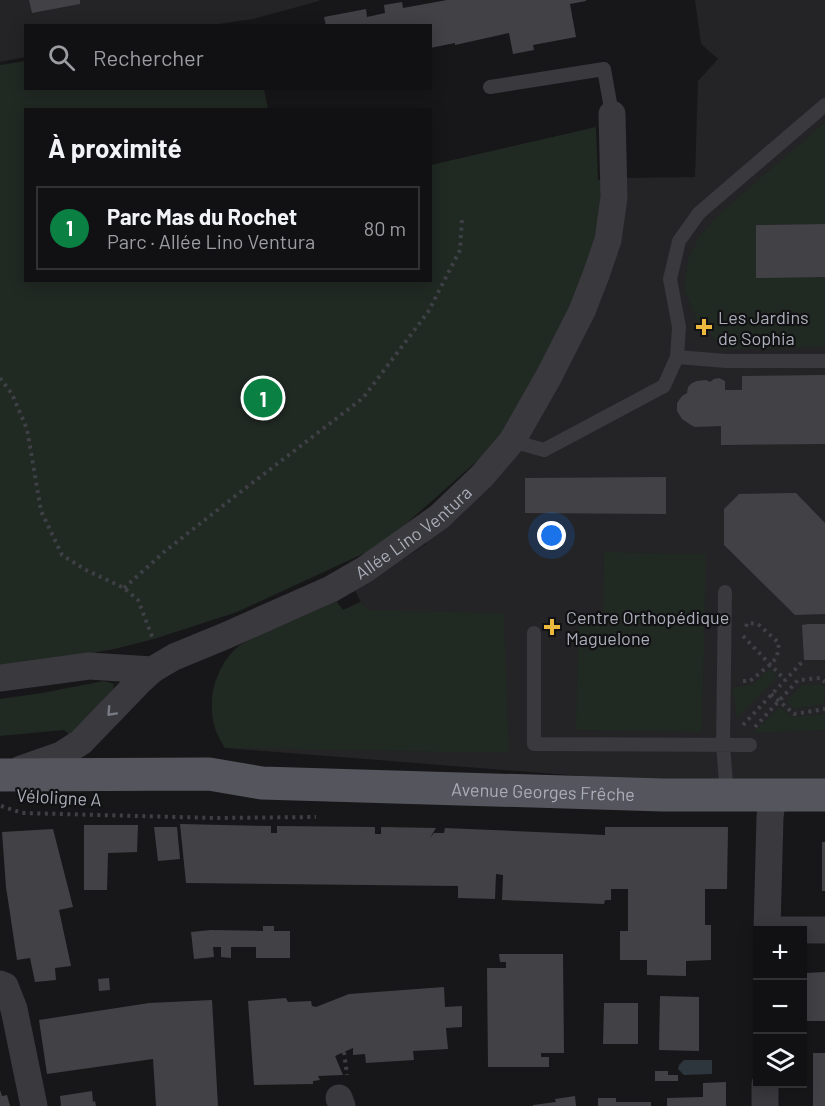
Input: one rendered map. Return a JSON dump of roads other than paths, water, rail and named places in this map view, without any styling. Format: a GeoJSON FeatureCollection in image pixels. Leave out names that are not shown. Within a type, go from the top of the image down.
{"type":"FeatureCollection","features":[{"type":"Feature","properties":{"kind":"main road","name":"Avenue Georges Frêche"},"geometry":{"type":"LineString","coordinates":[[0,775],[209,774],[262,783],[663,795],[825,795]]}},
{"type":"Feature","properties":{"kind":"main road","name":"Avenue Georges Frêche"},"geometry":{"type":"LineString","coordinates":[[0,794],[205,793],[262,783]]}},
{"type":"Feature","properties":{"kind":"street","name":"Allée Lino Ventura"},"geometry":{"type":"LineString","coordinates":[[0,775],[52,759],[81,742],[152,670],[174,657],[331,590],[364,570],[439,517],[482,476],[512,441],[549,376],[582,311],[608,240],[614,197],[612,114]]}},
{"type":"Feature","properties":{"kind":"street"},"geometry":{"type":"LineString","coordinates":[[0,678],[89,666],[152,670]]}},
{"type":"Feature","properties":{"kind":"street"},"geometry":{"type":"LineString","coordinates":[[767,926],[770,817],[773,794]]}},
{"type":"Feature","properties":{"kind":"street"},"geometry":{"type":"LineString","coordinates":[[807,930],[825,930]]}},
{"type":"Feature","properties":{"kind":"street"},"geometry":{"type":"LineString","coordinates":[[0,984],[5,986],[14,1009],[34,1106]]}},
{"type":"Feature","properties":{"kind":"street"},"geometry":{"type":"LineString","coordinates":[[765,1088],[765,1106]]}},
{"type":"Feature","properties":{"kind":"lane"},"geometry":{"type":"LineString","coordinates":[[490,87],[604,69],[612,114]]}},
{"type":"Feature","properties":{"kind":"lane"},"geometry":{"type":"LineString","coordinates":[[512,441],[544,450],[664,386],[677,357],[679,327],[670,279],[679,242],[699,213],[825,105]]}},
{"type":"Feature","properties":{"kind":"lane"},"geometry":{"type":"LineString","coordinates":[[677,357],[726,361],[825,361]]}},
{"type":"Feature","properties":{"kind":"lane"},"geometry":{"type":"LineString","coordinates":[[725,592],[723,745],[728,794]]}},
{"type":"Feature","properties":{"kind":"lane"},"geometry":{"type":"LineString","coordinates":[[534,633],[534,744],[723,745],[748,737]]}},
{"type":"Feature","properties":{"kind":"place","name":"Les Jardins de Sophia"},"geometry":{"type":"Point","coordinates":[704,327]}},
{"type":"Feature","properties":{"kind":"place","name":"Parc Mas du Rochet"},"geometry":{"type":"Point","coordinates":[263,398]}},
{"type":"Feature","properties":{"kind":"place","name":"Centre Orthopédique Maguelone"},"geometry":{"type":"Point","coordinates":[552,627]}}]}
